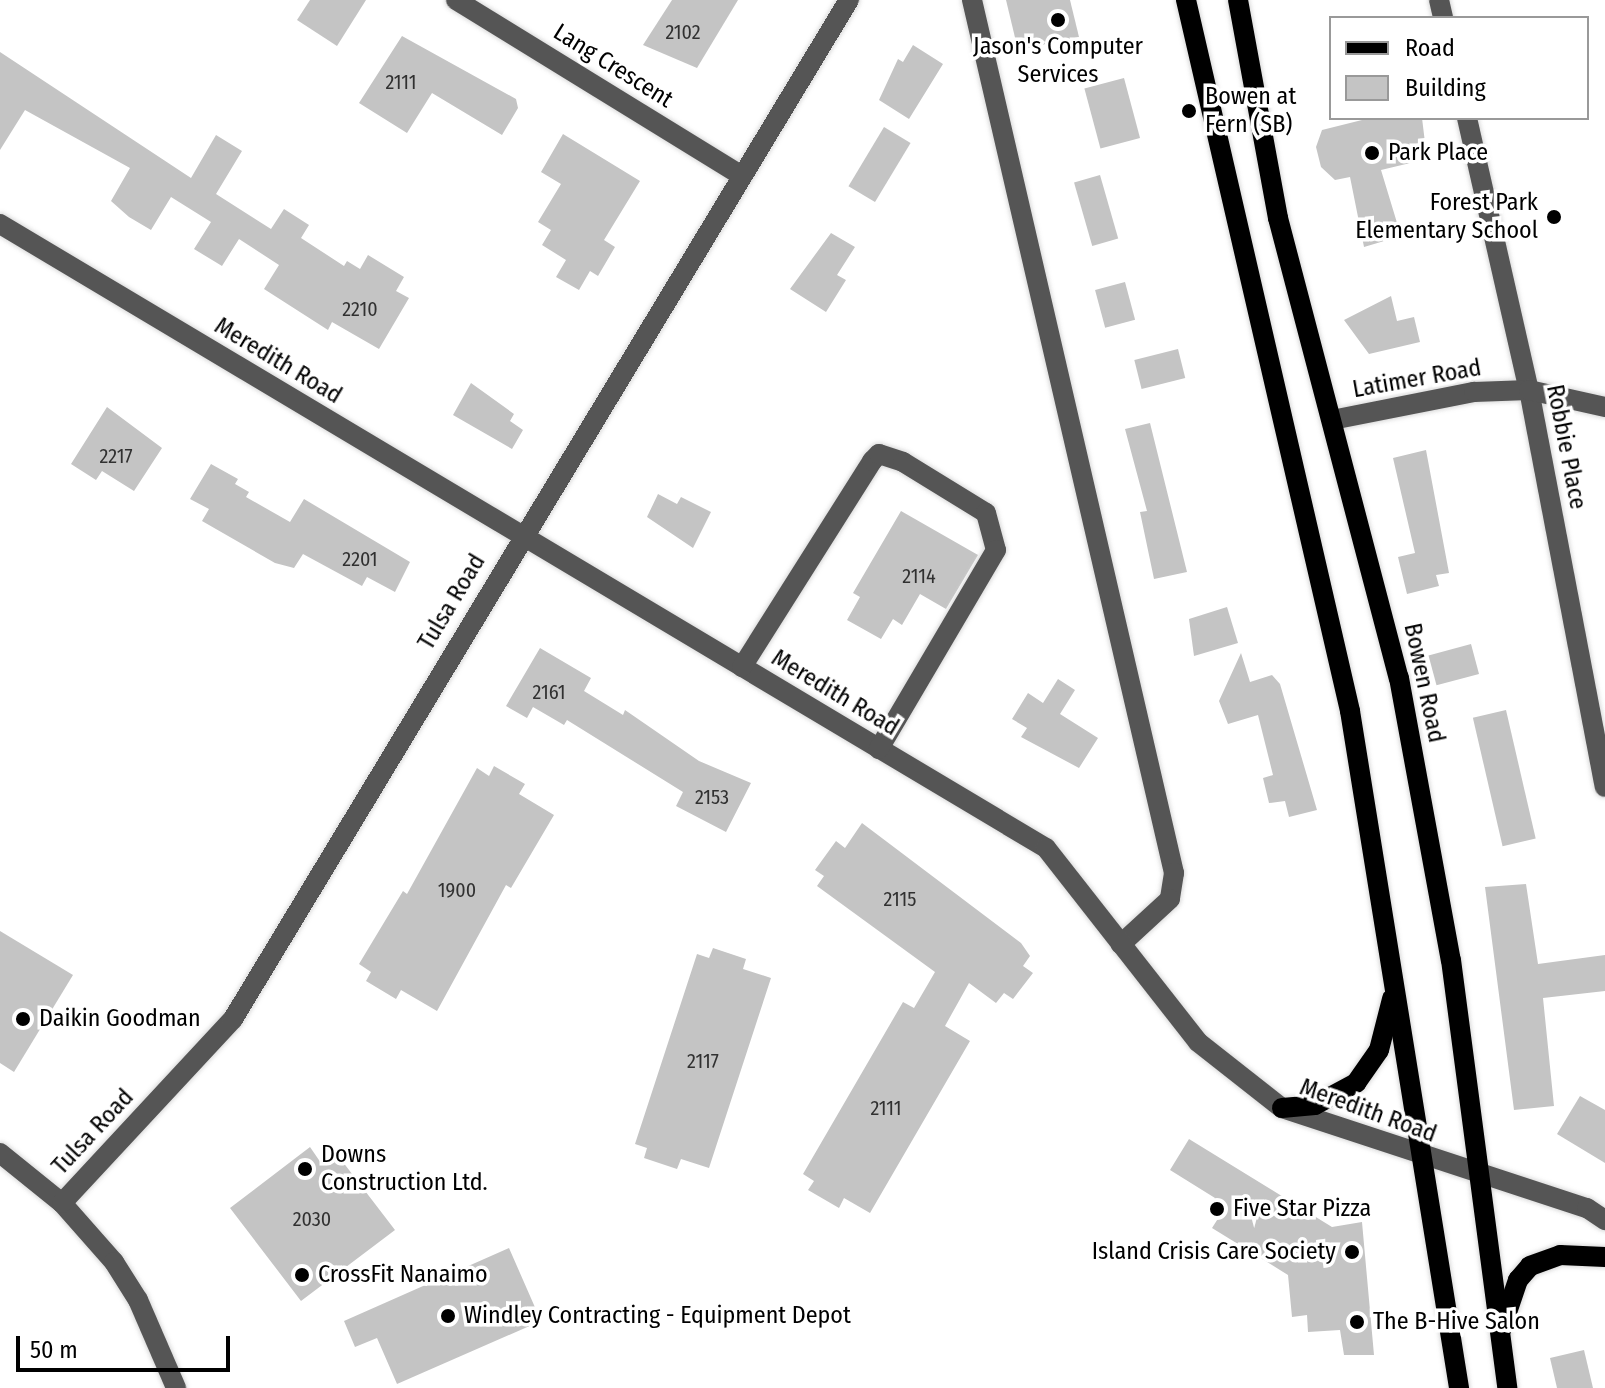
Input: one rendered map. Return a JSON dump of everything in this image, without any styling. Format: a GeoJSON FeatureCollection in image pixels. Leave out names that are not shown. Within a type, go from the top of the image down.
{"type":"FeatureCollection","features":[{"type":"Feature","properties":{"kind":"main road"},"geometry":{"type":"LineString","coordinates":[[1186,0],[1350,711],[1425,1159],[1459,1388]]}},
{"type":"Feature","properties":{"kind":"main road","name":"Bowen Road"},"geometry":{"type":"LineString","coordinates":[[1238,0],[1278,218],[1399,678],[1451,960],[1507,1388]]}},
{"type":"Feature","properties":{"kind":"main road"},"geometry":{"type":"LineString","coordinates":[[1282,1108],[1315,1105],[1356,1083],[1390,1020],[1393,971]]}},
{"type":"Feature","properties":{"kind":"main road"},"geometry":{"type":"LineString","coordinates":[[1499,1333],[1518,1280],[1530,1266],[1560,1255],[1605,1257]]}},
{"type":"Feature","properties":{"kind":"street","name":"Lang Crescent"},"geometry":{"type":"LineString","coordinates":[[456,0],[742,176]]}},
{"type":"Feature","properties":{"kind":"street","name":"Tulsa Road"},"geometry":{"type":"LineString","coordinates":[[62,1203],[233,1019],[521,537],[849,0]]}},
{"type":"Feature","properties":{"kind":"street"},"geometry":{"type":"LineString","coordinates":[[972,0],[1174,873],[1170,899],[1121,944]]}},
{"type":"Feature","properties":{"kind":"street","name":"Robbie Place"},"geometry":{"type":"LineString","coordinates":[[1467,120],[1529,390],[1605,787]]}},
{"type":"Feature","properties":{"kind":"street","name":"Meredith Road"},"geometry":{"type":"LineString","coordinates":[[0,224],[1046,848],[1198,1042],[1282,1108],[1425,1159],[1587,1208],[1605,1220]]}},
{"type":"Feature","properties":{"kind":"street","name":"Latimer Road"},"geometry":{"type":"LineString","coordinates":[[1332,420],[1474,392],[1529,390],[1605,407]]}},
{"type":"Feature","properties":{"kind":"street"},"geometry":{"type":"LineString","coordinates":[[742,667],[872,461],[879,454],[903,462],[986,513],[996,550],[879,749]]}},
{"type":"Feature","properties":{"kind":"street"},"geometry":{"type":"LineString","coordinates":[[0,1153],[62,1203],[138,1300],[176,1388]]}},
{"type":"Feature","properties":{"kind":"building"},"geometry":{"type":"Polygon","coordinates":[[[310,0],[366,0],[337,46],[297,20],[310,0]]]}},
{"type":"Feature","properties":{"kind":"building"},"geometry":{"type":"Polygon","coordinates":[[[672,0],[738,0],[697,68],[643,45],[672,0]]]}},
{"type":"Feature","properties":{"kind":"building"},"geometry":{"type":"Polygon","coordinates":[[[1006,0],[1070,0],[1079,37],[1018,50],[1006,0]]]}},
{"type":"Feature","properties":{"kind":"building"},"geometry":{"type":"Polygon","coordinates":[[[402,36],[516,99],[518,108],[502,135],[432,93],[407,133],[359,103],[402,36]]]}},
{"type":"Feature","properties":{"kind":"building"},"geometry":{"type":"Polygon","coordinates":[[[913,45],[943,64],[909,119],[879,100],[898,59],[903,62],[913,45]]]}},
{"type":"Feature","properties":{"kind":"building"},"geometry":{"type":"Polygon","coordinates":[[[0,52],[191,178],[216,135],[242,151],[216,194],[271,229],[284,209],[309,225],[301,238],[344,266],[347,261],[360,269],[368,255],[404,277],[396,291],[409,298],[379,349],[332,322],[328,330],[264,289],[279,265],[239,239],[222,266],[194,249],[211,222],[171,197],[151,230],[129,217],[111,201],[130,168],[25,110],[0,150],[0,52]]]}},
{"type":"Feature","properties":{"kind":"building"},"geometry":{"type":"Polygon","coordinates":[[[1124,78],[1140,138],[1100,148],[1084,89],[1124,78]]]}},
{"type":"Feature","properties":{"kind":"building","name":"Park Place"},"geometry":{"type":"Polygon","coordinates":[[[1362,120],[1422,120],[1427,159],[1381,170],[1401,236],[1364,247],[1350,177],[1335,180],[1321,167],[1316,147],[1322,130],[1362,120]]]}},
{"type":"Feature","properties":{"kind":"building"},"geometry":{"type":"Polygon","coordinates":[[[884,127],[911,143],[875,202],[848,186],[884,127]]]}},
{"type":"Feature","properties":{"kind":"building"},"geometry":{"type":"Polygon","coordinates":[[[563,134],[640,181],[604,240],[615,247],[598,276],[590,271],[579,290],[556,277],[566,260],[542,245],[551,230],[538,222],[561,184],[541,172],[563,134]]]}},
{"type":"Feature","properties":{"kind":"building"},"geometry":{"type":"Polygon","coordinates":[[[1100,175],[1118,238],[1092,246],[1074,182],[1100,175]]]}},
{"type":"Feature","properties":{"kind":"building"},"geometry":{"type":"Polygon","coordinates":[[[831,233],[855,247],[837,275],[846,280],[826,312],[790,289],[831,233]]]}},
{"type":"Feature","properties":{"kind":"building"},"geometry":{"type":"Polygon","coordinates":[[[1125,282],[1135,320],[1105,328],[1095,290],[1125,282]]]}},
{"type":"Feature","properties":{"kind":"building"},"geometry":{"type":"Polygon","coordinates":[[[1391,296],[1397,321],[1414,317],[1420,342],[1369,354],[1344,320],[1391,296]]]}},
{"type":"Feature","properties":{"kind":"building"},"geometry":{"type":"Polygon","coordinates":[[[1178,349],[1185,378],[1142,389],[1134,360],[1178,349]]]}},
{"type":"Feature","properties":{"kind":"building"},"geometry":{"type":"Polygon","coordinates":[[[471,383],[514,414],[510,421],[523,430],[512,449],[453,415],[471,383]]]}},
{"type":"Feature","properties":{"kind":"building"},"geometry":{"type":"Polygon","coordinates":[[[107,407],[162,448],[134,491],[102,471],[96,480],[71,464],[107,407]]]}},
{"type":"Feature","properties":{"kind":"building"},"geometry":{"type":"Polygon","coordinates":[[[1150,423],[1187,572],[1154,579],[1140,512],[1147,511],[1125,429],[1150,423]]]}},
{"type":"Feature","properties":{"kind":"building"},"geometry":{"type":"Polygon","coordinates":[[[1426,450],[1449,573],[1436,575],[1439,586],[1407,594],[1398,557],[1415,553],[1393,458],[1426,450]]]}},
{"type":"Feature","properties":{"kind":"building"},"geometry":{"type":"Polygon","coordinates":[[[211,464],[238,479],[235,484],[249,492],[246,497],[290,522],[304,499],[410,562],[395,592],[367,577],[362,586],[303,554],[294,568],[275,563],[202,521],[209,509],[190,499],[211,464]]]}},
{"type":"Feature","properties":{"kind":"building"},"geometry":{"type":"Polygon","coordinates":[[[658,494],[677,504],[681,497],[711,512],[693,548],[647,517],[658,494]]]}},
{"type":"Feature","properties":{"kind":"building"},"geometry":{"type":"Polygon","coordinates":[[[901,511],[978,555],[946,609],[920,594],[902,625],[893,619],[881,639],[847,620],[860,597],[853,593],[901,511]]]}},
{"type":"Feature","properties":{"kind":"building"},"geometry":{"type":"Polygon","coordinates":[[[1227,607],[1238,643],[1194,656],[1189,619],[1227,607]]]}},
{"type":"Feature","properties":{"kind":"building"},"geometry":{"type":"Polygon","coordinates":[[[1471,644],[1479,674],[1437,685],[1428,655],[1471,644]]]}},
{"type":"Feature","properties":{"kind":"building"},"geometry":{"type":"Polygon","coordinates":[[[540,648],[591,678],[584,691],[623,715],[625,710],[699,761],[751,783],[726,832],[676,806],[683,792],[567,720],[564,725],[533,707],[527,718],[506,706],[540,648]]]}},
{"type":"Feature","properties":{"kind":"building"},"geometry":{"type":"Polygon","coordinates":[[[1241,653],[1250,682],[1272,675],[1280,684],[1317,810],[1289,817],[1285,801],[1269,803],[1263,778],[1273,775],[1258,715],[1228,724],[1219,701],[1241,653]]]}},
{"type":"Feature","properties":{"kind":"building"},"geometry":{"type":"Polygon","coordinates":[[[1058,679],[1075,690],[1060,714],[1098,738],[1079,768],[1021,737],[1027,728],[1012,719],[1028,693],[1043,703],[1058,679]]]}},
{"type":"Feature","properties":{"kind":"building"},"geometry":{"type":"Polygon","coordinates":[[[1506,710],[1536,839],[1503,846],[1473,718],[1506,710]]]}},
{"type":"Feature","properties":{"kind":"building"},"geometry":{"type":"Polygon","coordinates":[[[494,766],[525,784],[519,794],[554,815],[511,888],[506,885],[437,1011],[401,990],[396,999],[366,981],[371,972],[359,964],[403,891],[407,894],[477,768],[489,776],[494,766]]]}},
{"type":"Feature","properties":{"kind":"building"},"geometry":{"type":"Polygon","coordinates":[[[862,823],[1021,943],[1030,956],[1023,966],[1033,973],[1013,999],[1004,993],[996,1003],[969,983],[945,1026],[970,1041],[870,1213],[844,1198],[839,1208],[808,1190],[814,1181],[803,1174],[903,1002],[914,1008],[935,972],[817,886],[824,876],[815,870],[836,841],[845,848],[862,823]]]}},
{"type":"Feature","properties":{"kind":"building"},"geometry":{"type":"Polygon","coordinates":[[[1526,884],[1538,964],[1605,955],[1605,991],[1543,998],[1554,1106],[1514,1110],[1485,887],[1526,884]]]}},
{"type":"Feature","properties":{"kind":"building","name":"Daikin Goodman"},"geometry":{"type":"Polygon","coordinates":[[[0,931],[73,975],[14,1072],[0,1063],[0,931]]]}},
{"type":"Feature","properties":{"kind":"building"},"geometry":{"type":"Polygon","coordinates":[[[713,948],[746,959],[743,969],[771,978],[709,1168],[681,1159],[677,1169],[644,1158],[647,1148],[635,1144],[697,954],[709,958],[713,948]]]}},
{"type":"Feature","properties":{"kind":"building"},"geometry":{"type":"Polygon","coordinates":[[[1580,1096],[1605,1110],[1605,1163],[1557,1134],[1580,1096]]]}},
{"type":"Feature","properties":{"kind":"building"},"geometry":{"type":"Polygon","coordinates":[[[1189,1139],[1332,1227],[1362,1222],[1374,1355],[1344,1355],[1340,1330],[1308,1332],[1307,1315],[1292,1317],[1288,1275],[1212,1228],[1219,1217],[1208,1210],[1215,1198],[1170,1170],[1189,1139]]]}},
{"type":"Feature","properties":{"kind":"building"},"geometry":{"type":"Polygon","coordinates":[[[310,1147],[321,1163],[336,1153],[395,1230],[301,1301],[230,1208],[310,1147]]]}},
{"type":"Feature","properties":{"kind":"building","name":"Windley Contracting - Equipment Depot"},"geometry":{"type":"Polygon","coordinates":[[[509,1248],[541,1321],[397,1384],[377,1338],[355,1347],[344,1321],[509,1248]]]}},
{"type":"Feature","properties":{"kind":"building"},"geometry":{"type":"Polygon","coordinates":[[[1584,1350],[1593,1388],[1557,1388],[1550,1358],[1584,1350]]]}},
{"type":"Feature","properties":{"kind":"place","name":"Jason's Computer Services"},"geometry":{"type":"Point","coordinates":[1058,20]}},
{"type":"Feature","properties":{"kind":"place","name":"Bowen at Fern (SB)"},"geometry":{"type":"Point","coordinates":[1189,111]}},
{"type":"Feature","properties":{"kind":"place","name":"Park Place"},"geometry":{"type":"Point","coordinates":[1372,153]}},
{"type":"Feature","properties":{"kind":"place","name":"Forest Park Elementary School"},"geometry":{"type":"Point","coordinates":[1554,217]}},
{"type":"Feature","properties":{"kind":"place","name":"Daikin Goodman"},"geometry":{"type":"Point","coordinates":[23,1019]}},
{"type":"Feature","properties":{"kind":"place","name":"Downs Construction Ltd."},"geometry":{"type":"Point","coordinates":[305,1169]}},
{"type":"Feature","properties":{"kind":"place","name":"Five Star Pizza"},"geometry":{"type":"Point","coordinates":[1217,1209]}},
{"type":"Feature","properties":{"kind":"place","name":"Island Crisis Care Society"},"geometry":{"type":"Point","coordinates":[1352,1252]}},
{"type":"Feature","properties":{"kind":"place","name":"CrossFit Nanaimo"},"geometry":{"type":"Point","coordinates":[302,1275]}},
{"type":"Feature","properties":{"kind":"place","name":"Windley Contracting - Equipment Depot"},"geometry":{"type":"Point","coordinates":[448,1316]}},
{"type":"Feature","properties":{"kind":"place","name":"The B-Hive Salon"},"geometry":{"type":"Point","coordinates":[1357,1322]}}]}
